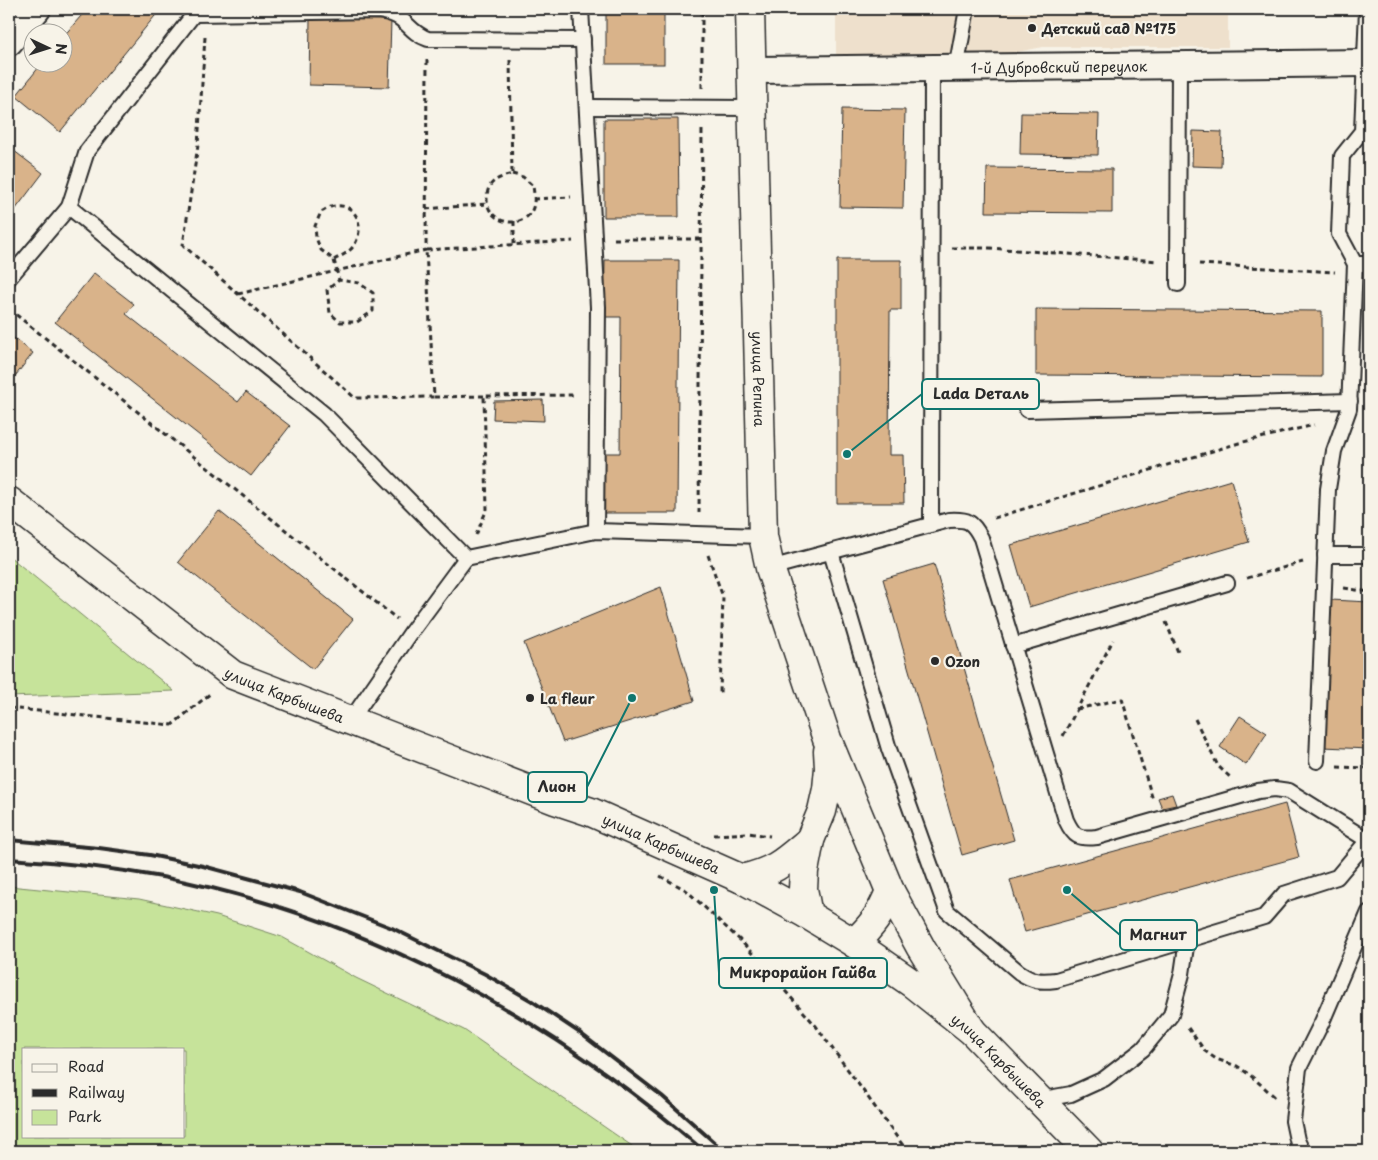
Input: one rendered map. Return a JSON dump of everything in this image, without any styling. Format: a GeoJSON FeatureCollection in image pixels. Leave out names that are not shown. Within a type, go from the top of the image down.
{"type":"FeatureCollection","features":[{"type":"Feature","properties":{"kind":"main road","name":"улица Репина"},"geometry":{"type":"LineString","coordinates":[[750,9],[763,536],[770,568],[827,739]]}},
{"type":"Feature","properties":{"kind":"main road","name":"улица Карбышева"},"geometry":{"type":"LineString","coordinates":[[9,501],[233,675],[555,800],[591,812],[742,879],[808,915],[854,943],[913,984],[972,1031],[1089,1151]]}},
{"type":"Feature","properties":{"kind":"main road"},"geometry":{"type":"LineString","coordinates":[[808,915],[803,889],[804,871],[810,840],[822,811],[827,789],[829,768],[827,739]]}},
{"type":"Feature","properties":{"kind":"main road"},"geometry":{"type":"LineString","coordinates":[[827,739],[890,891],[921,948],[972,1031]]}},
{"type":"Feature","properties":{"kind":"main road"},"geometry":{"type":"LineString","coordinates":[[742,879],[764,874],[783,863],[810,840]]}},
{"type":"Feature","properties":{"kind":"main road"},"geometry":{"type":"LineString","coordinates":[[854,943],[872,926],[882,911],[890,891]]}},
{"type":"Feature","properties":{"kind":"street"},"geometry":{"type":"LineString","coordinates":[[9,42],[37,9]]}},
{"type":"Feature","properties":{"kind":"street","name":"1-й Дубровский переулок"},"geometry":{"type":"LineString","coordinates":[[752,70],[1365,63]]}},
{"type":"Feature","properties":{"kind":"lane"},"geometry":{"type":"LineString","coordinates":[[581,9],[598,307],[596,531]]}},
{"type":"Feature","properties":{"kind":"lane"},"geometry":{"type":"LineString","coordinates":[[931,524],[932,248],[944,69],[967,9]]}},
{"type":"Feature","properties":{"kind":"lane"},"geometry":{"type":"LineString","coordinates":[[1317,761],[1328,489],[1334,450],[1350,409],[1362,264],[1339,234],[1342,156],[1366,131],[1365,63],[1367,9]]}},
{"type":"Feature","properties":{"kind":"lane"},"geometry":{"type":"LineString","coordinates":[[9,278],[68,207],[87,151],[194,14],[346,10],[390,12],[397,15],[421,37],[428,40],[583,40]]}},
{"type":"Feature","properties":{"kind":"lane"},"geometry":{"type":"LineString","coordinates":[[1178,284],[1179,66]]}},
{"type":"Feature","properties":{"kind":"lane"},"geometry":{"type":"LineString","coordinates":[[586,107],[752,108]]}},
{"type":"Feature","properties":{"kind":"lane"},"geometry":{"type":"LineString","coordinates":[[68,207],[324,414],[466,558]]}},
{"type":"Feature","properties":{"kind":"lane"},"geometry":{"type":"LineString","coordinates":[[1026,410],[1350,401]]}},
{"type":"Feature","properties":{"kind":"lane"},"geometry":{"type":"LineString","coordinates":[[770,568],[949,520],[962,519],[974,524],[981,538],[1048,763],[1072,833],[1083,838],[1097,837],[1249,794],[1275,789],[1289,790],[1369,840],[1337,877],[1284,894],[1264,917],[1056,980],[1043,982],[1030,979],[1019,972],[947,911],[889,749],[831,552]]}},
{"type":"Feature","properties":{"kind":"lane"},"geometry":{"type":"LineString","coordinates":[[353,721],[359,708],[412,631],[466,558],[596,531],[763,536]]}},
{"type":"Feature","properties":{"kind":"lane"},"geometry":{"type":"LineString","coordinates":[[1325,556],[1369,555]]}},
{"type":"Feature","properties":{"kind":"lane"},"geometry":{"type":"LineString","coordinates":[[1013,646],[1227,584]]}},
{"type":"Feature","properties":{"kind":"lane"},"geometry":{"type":"LineString","coordinates":[[1302,1151],[1297,1140],[1293,1120],[1299,1068],[1322,1022],[1369,912]]}},
{"type":"Feature","properties":{"kind":"lane"},"geometry":{"type":"LineString","coordinates":[[1038,1100],[1071,1094],[1104,1079],[1143,1049],[1171,1015],[1182,974],[1187,940]]}},
{"type":"Feature","properties":{"kind":"path"},"geometry":{"type":"LineString","coordinates":[[702,9],[699,534],[723,597],[720,693]]}},
{"type":"Feature","properties":{"kind":"path"},"geometry":{"type":"LineString","coordinates":[[206,14],[198,145],[182,245],[355,398],[597,394]]}},
{"type":"Feature","properties":{"kind":"path"},"geometry":{"type":"LineString","coordinates":[[428,40],[426,250],[434,396]]}},
{"type":"Feature","properties":{"kind":"path"},"geometry":{"type":"LineString","coordinates":[[510,40],[512,174]]}},
{"type":"Feature","properties":{"kind":"path"},"geometry":{"type":"LineString","coordinates":[[512,174],[523,177],[533,186],[534,199],[531,213],[520,220],[506,222],[491,214],[487,204],[487,190],[496,179],[512,174]]}},
{"type":"Feature","properties":{"kind":"path"},"geometry":{"type":"LineString","coordinates":[[534,199],[591,196]]}},
{"type":"Feature","properties":{"kind":"path"},"geometry":{"type":"LineString","coordinates":[[426,210],[487,204]]}},
{"type":"Feature","properties":{"kind":"path"},"geometry":{"type":"LineString","coordinates":[[334,260],[350,250],[360,236],[358,217],[348,208],[334,206],[321,212],[315,226],[316,238],[321,250],[334,260],[339,280]]}},
{"type":"Feature","properties":{"kind":"path"},"geometry":{"type":"LineString","coordinates":[[514,221],[514,244]]}},
{"type":"Feature","properties":{"kind":"path"},"geometry":{"type":"LineString","coordinates":[[238,294],[426,250],[594,239],[701,239]]}},
{"type":"Feature","properties":{"kind":"path"},"geometry":{"type":"LineString","coordinates":[[932,248],[990,248]]}},
{"type":"Feature","properties":{"kind":"path"},"geometry":{"type":"LineString","coordinates":[[339,280],[359,283],[373,293],[373,311],[357,322],[340,322],[330,313],[327,290],[339,280]]}},
{"type":"Feature","properties":{"kind":"path"},"geometry":{"type":"LineString","coordinates":[[9,309],[412,631]]}},
{"type":"Feature","properties":{"kind":"path"},"geometry":{"type":"LineString","coordinates":[[466,558],[487,509],[484,396]]}},
{"type":"Feature","properties":{"kind":"path"},"geometry":{"type":"LineString","coordinates":[[974,524],[1239,443],[1346,417]]}},
{"type":"Feature","properties":{"kind":"path"},"geometry":{"type":"LineString","coordinates":[[1227,584],[1325,556]]}},
{"type":"Feature","properties":{"kind":"path"},"geometry":{"type":"LineString","coordinates":[[1159,603],[1178,652]]}},
{"type":"Feature","properties":{"kind":"path"},"geometry":{"type":"LineString","coordinates":[[1048,763],[1128,613]]}},
{"type":"Feature","properties":{"kind":"path"},"geometry":{"type":"LineString","coordinates":[[9,708],[172,725],[233,675]]}},
{"type":"Feature","properties":{"kind":"path"},"geometry":{"type":"LineString","coordinates":[[1077,710],[1122,699],[1158,820]]}},
{"type":"Feature","properties":{"kind":"path"},"geometry":{"type":"LineString","coordinates":[[1195,719],[1218,766],[1249,794]]}},
{"type":"Feature","properties":{"kind":"path"},"geometry":{"type":"LineString","coordinates":[[1334,767],[1369,768]]}},
{"type":"Feature","properties":{"kind":"path"},"geometry":{"type":"LineString","coordinates":[[706,836],[748,834],[810,840]]}},
{"type":"Feature","properties":{"kind":"path"},"geometry":{"type":"LineString","coordinates":[[654,872],[686,890],[742,942],[816,1026],[907,1151]]}},
{"type":"Feature","properties":{"kind":"path"},"geometry":{"type":"LineString","coordinates":[[1171,1015],[1190,1030],[1205,1051],[1216,1059],[1237,1066],[1250,1075],[1290,1110],[1293,1120]]}},
{"type":"Feature","properties":{"kind":"shaded area","name":"Детский сад №175"},"geometry":{"type":"Polygon","coordinates":[[[836,9],[1228,9],[1228,47],[1043,47],[978,60],[836,60],[836,9]]]}},
{"type":"Feature","properties":{"kind":"green space"},"geometry":{"type":"Polygon","coordinates":[[[9,556],[174,691],[9,697],[9,556]]]}},
{"type":"Feature","properties":{"kind":"green space"},"geometry":{"type":"Polygon","coordinates":[[[9,886],[139,899],[217,916],[282,937],[356,978],[464,1030],[637,1151],[9,1151],[9,886]]]}},
{"type":"Feature","properties":{"kind":"building"},"geometry":{"type":"Polygon","coordinates":[[[87,9],[156,9],[159,11],[60,132],[16,96],[35,72],[72,72],[72,26],[87,9]]]}},
{"type":"Feature","properties":{"kind":"building"},"geometry":{"type":"Polygon","coordinates":[[[606,9],[664,9],[664,64],[606,64],[606,9]]]}},
{"type":"Feature","properties":{"kind":"building"},"geometry":{"type":"Polygon","coordinates":[[[310,19],[391,20],[389,87],[309,85],[310,19]]]}},
{"type":"Feature","properties":{"kind":"building"},"geometry":{"type":"Polygon","coordinates":[[[842,109],[905,110],[903,208],[840,207],[842,109]]]}},
{"type":"Feature","properties":{"kind":"building"},"geometry":{"type":"Polygon","coordinates":[[[1021,113],[1099,114],[1098,155],[1020,154],[1021,113]]]}},
{"type":"Feature","properties":{"kind":"building"},"geometry":{"type":"Polygon","coordinates":[[[604,119],[678,119],[679,217],[604,217],[604,119]]]}},
{"type":"Feature","properties":{"kind":"building"},"geometry":{"type":"Polygon","coordinates":[[[1193,131],[1222,132],[1221,167],[1192,166],[1193,131]]]}},
{"type":"Feature","properties":{"kind":"building"},"geometry":{"type":"Polygon","coordinates":[[[9,147],[43,173],[9,218],[9,147]]]}},
{"type":"Feature","properties":{"kind":"building"},"geometry":{"type":"Polygon","coordinates":[[[987,168],[1112,169],[1112,213],[986,212],[987,168]]]}},
{"type":"Feature","properties":{"kind":"building"},"geometry":{"type":"Polygon","coordinates":[[[605,260],[679,260],[677,513],[604,513],[604,453],[620,453],[621,317],[604,317],[605,260]]]}},
{"type":"Feature","properties":{"kind":"building"},"geometry":{"type":"Polygon","coordinates":[[[837,260],[901,260],[901,310],[890,310],[889,455],[903,455],[904,503],[837,503],[837,260]]]}},
{"type":"Feature","properties":{"kind":"building"},"geometry":{"type":"Polygon","coordinates":[[[94,273],[134,304],[126,314],[238,402],[246,392],[290,426],[251,476],[55,322],[94,273]]]}},
{"type":"Feature","properties":{"kind":"building"},"geometry":{"type":"Polygon","coordinates":[[[1036,309],[1322,311],[1322,377],[1036,375],[1036,309]]]}},
{"type":"Feature","properties":{"kind":"building"},"geometry":{"type":"Polygon","coordinates":[[[9,334],[33,353],[9,384],[9,334]]]}},
{"type":"Feature","properties":{"kind":"building"},"geometry":{"type":"Polygon","coordinates":[[[543,400],[544,421],[493,419],[494,401],[543,400]]]}},
{"type":"Feature","properties":{"kind":"building"},"geometry":{"type":"Polygon","coordinates":[[[1231,480],[1249,542],[1029,607],[1011,545],[1231,480]]]}},
{"type":"Feature","properties":{"kind":"building"},"geometry":{"type":"Polygon","coordinates":[[[219,511],[353,619],[313,669],[178,562],[219,511]]]}},
{"type":"Feature","properties":{"kind":"building"},"geometry":{"type":"Polygon","coordinates":[[[934,564],[1014,840],[962,855],[883,579],[934,564]]]}},
{"type":"Feature","properties":{"kind":"building"},"geometry":{"type":"Polygon","coordinates":[[[661,587],[694,701],[563,742],[524,643],[661,587]]]}},
{"type":"Feature","properties":{"kind":"building"},"geometry":{"type":"Polygon","coordinates":[[[1331,600],[1369,602],[1369,749],[1323,747],[1331,600]]]}},
{"type":"Feature","properties":{"kind":"building"},"geometry":{"type":"Polygon","coordinates":[[[1240,716],[1267,733],[1246,765],[1220,747],[1240,716]]]}},
{"type":"Feature","properties":{"kind":"building"},"geometry":{"type":"Polygon","coordinates":[[[1172,794],[1176,805],[1162,808],[1158,798],[1172,794]]]}},
{"type":"Feature","properties":{"kind":"building"},"geometry":{"type":"Polygon","coordinates":[[[1285,804],[1299,857],[1025,932],[1010,880],[1285,804]]]}},
{"type":"Feature","properties":{"kind":"railway"},"geometry":{"type":"LineString","coordinates":[[9,840],[99,848],[150,855],[203,866],[300,892],[392,928],[485,974],[532,1001],[580,1033],[662,1096],[724,1151]]}},
{"type":"Feature","properties":{"kind":"railway"},"geometry":{"type":"LineString","coordinates":[[9,859],[85,866],[162,877],[237,895],[310,918],[382,946],[451,979],[518,1016],[583,1058],[645,1103],[704,1151]]}},
{"type":"Feature","properties":{"kind":"place","name":"Детский сад №175"},"geometry":{"type":"Point","coordinates":[1032,28]}},
{"type":"Feature","properties":{"kind":"place","name":"Lada Dеталь"},"geometry":{"type":"Point","coordinates":[847,454]}},
{"type":"Feature","properties":{"kind":"place","name":"Ozon"},"geometry":{"type":"Point","coordinates":[935,661]}},
{"type":"Feature","properties":{"kind":"place","name":"La fleur"},"geometry":{"type":"Point","coordinates":[530,698]}},
{"type":"Feature","properties":{"kind":"place","name":"Лион"},"geometry":{"type":"Point","coordinates":[632,698]}},
{"type":"Feature","properties":{"kind":"place","name":"Микрорайон Гайва"},"geometry":{"type":"Point","coordinates":[714,890]}},
{"type":"Feature","properties":{"kind":"place","name":"Магнит"},"geometry":{"type":"Point","coordinates":[1067,890]}}]}
